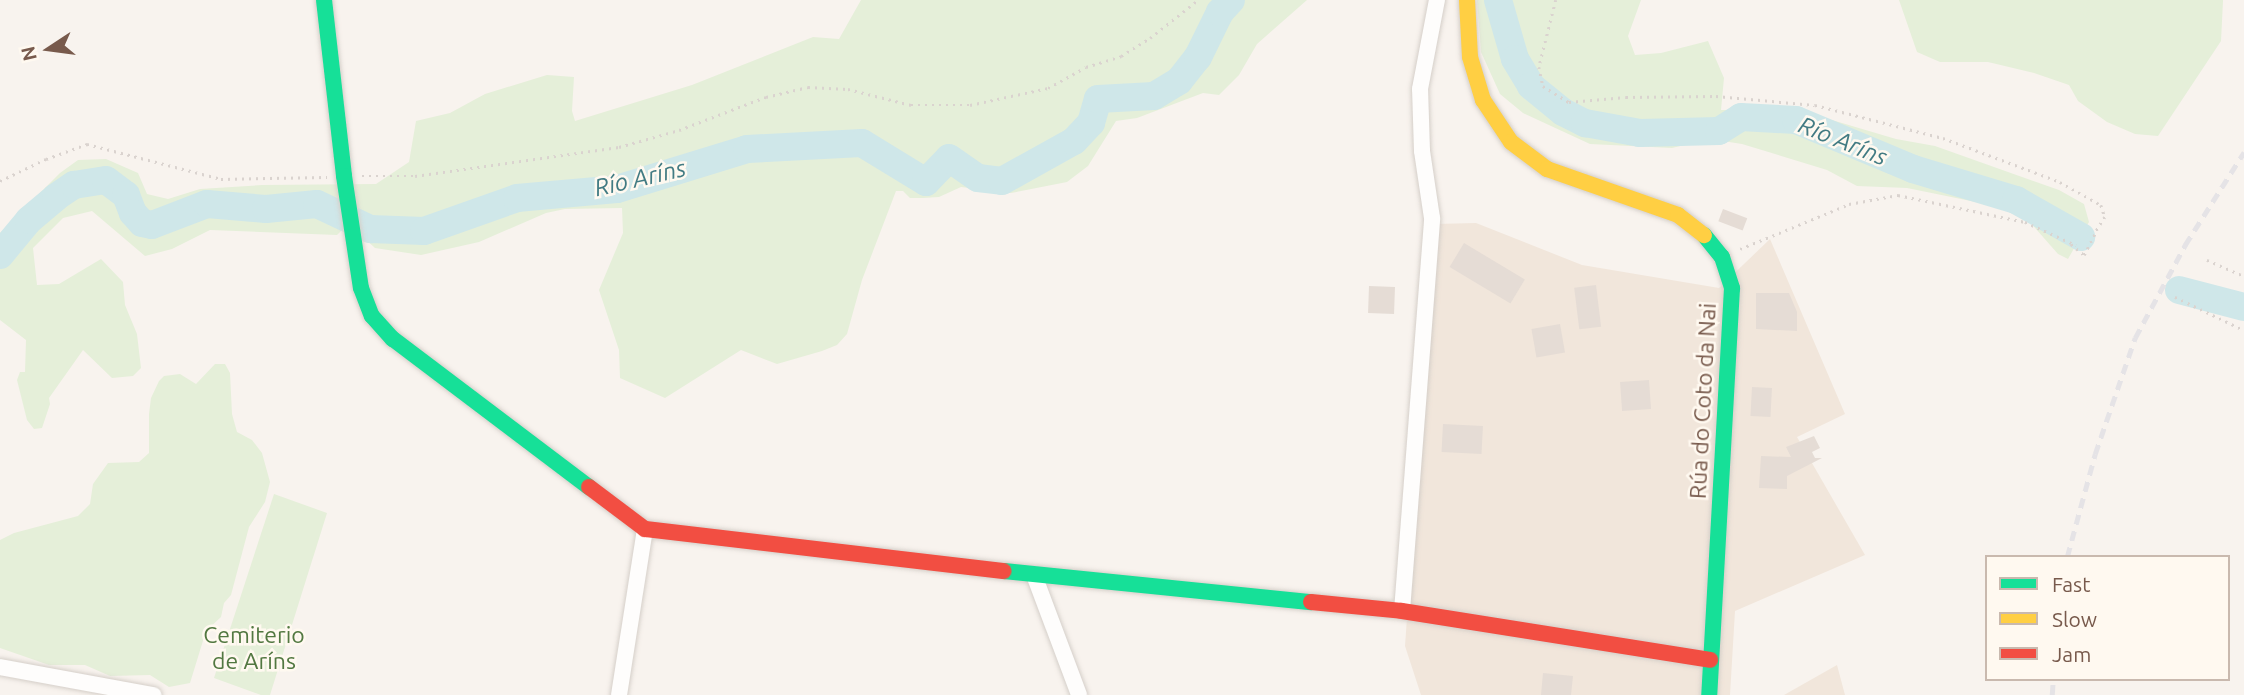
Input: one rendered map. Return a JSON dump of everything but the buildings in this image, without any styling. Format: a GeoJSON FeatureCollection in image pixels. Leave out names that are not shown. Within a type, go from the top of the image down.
{"type":"FeatureCollection","features":[{"type":"Feature","properties":{"kind":"street"},"geometry":{"type":"LineString","coordinates":[[324,0],[344,176],[361,288],[372,317],[393,339],[645,529],[1034,575],[1402,611],[1710,660]]}},
{"type":"Feature","properties":{"kind":"street"},"geometry":{"type":"LineString","coordinates":[[1402,611],[1432,218],[1422,151],[1420,89],[1437,0]]}},
{"type":"Feature","properties":{"kind":"street","name":"Rúa do Coto da Nai"},"geometry":{"type":"LineString","coordinates":[[1467,0],[1469,57],[1483,100],[1511,142],[1547,169],[1678,215],[1703,233],[1722,257],[1732,288],[1709,695]]}},
{"type":"Feature","properties":{"kind":"street"},"geometry":{"type":"LineString","coordinates":[[619,695],[645,529]]}},
{"type":"Feature","properties":{"kind":"street"},"geometry":{"type":"LineString","coordinates":[[1034,575],[1079,695]]}},
{"type":"Feature","properties":{"kind":"street"},"geometry":{"type":"LineString","coordinates":[[0,667],[153,695]]}},
{"type":"Feature","properties":{"kind":"path"},"geometry":{"type":"LineString","coordinates":[[0,181],[87,144],[221,180],[415,176],[619,147],[678,130],[766,97],[808,87],[848,89],[911,105],[970,104],[1048,88],[1086,66],[1121,56],[1150,38],[1198,0]]}},
{"type":"Feature","properties":{"kind":"path"},"geometry":{"type":"LineString","coordinates":[[1556,0],[1539,67],[1543,86],[1569,102],[1626,97],[1716,96],[1815,105],[1943,138],[2060,182],[2101,205],[2105,218],[2084,255],[2070,242]]}},
{"type":"Feature","properties":{"kind":"path"},"geometry":{"type":"LineString","coordinates":[[1722,257],[1849,204],[1898,195],[2025,222],[2076,245]]}},
{"type":"Feature","properties":{"kind":"path"},"geometry":{"type":"LineString","coordinates":[[2207,260],[2244,276]]}},
{"type":"Feature","properties":{"kind":"path"},"geometry":{"type":"LineString","coordinates":[[2175,296],[2244,330]]}},
{"type":"Feature","properties":{"kind":"shaded area"},"geometry":{"type":"Polygon","coordinates":[[[1476,223],[1582,265],[1719,288],[1770,239],[1845,414],[1797,437],[1865,555],[1735,611],[1730,695],[1421,695],[1405,646],[1435,224],[1476,223]]]}},
{"type":"Feature","properties":{"kind":"shaded area"},"geometry":{"type":"Polygon","coordinates":[[[1837,665],[1845,695],[1784,695],[1837,665]]]}},
{"type":"Feature","properties":{"kind":"green space"},"geometry":{"type":"Polygon","coordinates":[[[861,0],[1307,0],[1257,44],[1239,75],[1219,95],[1203,93],[1137,118],[1116,121],[1088,166],[1067,182],[1011,193],[961,187],[939,197],[923,198],[910,198],[903,191],[896,191],[862,280],[847,334],[837,345],[822,351],[777,364],[741,350],[665,398],[620,378],[619,350],[599,290],[623,233],[622,208],[565,209],[546,213],[479,242],[421,255],[375,248],[363,237],[342,230],[337,235],[210,230],[172,249],[145,256],[92,211],[63,218],[33,248],[37,285],[59,284],[101,259],[123,282],[125,305],[137,334],[141,368],[133,376],[112,378],[83,350],[49,398],[50,404],[42,428],[34,429],[27,420],[17,380],[20,372],[25,372],[26,340],[0,320],[0,233],[60,173],[78,160],[106,159],[138,173],[147,194],[168,199],[200,189],[262,185],[376,184],[409,162],[416,121],[450,113],[485,94],[547,75],[574,77],[572,111],[575,121],[692,85],[813,37],[839,39],[861,0]]]}},
{"type":"Feature","properties":{"kind":"green space"},"geometry":{"type":"Polygon","coordinates":[[[1477,0],[1641,0],[1628,36],[1635,55],[1661,53],[1708,41],[1724,78],[1721,110],[1798,110],[1896,139],[1935,146],[2059,190],[2084,204],[2089,222],[2068,259],[2058,254],[2020,211],[1907,188],[1857,186],[1827,170],[1742,144],[1710,139],[1672,148],[1590,144],[1523,113],[1500,94],[1481,52],[1477,0]]]}},
{"type":"Feature","properties":{"kind":"green space"},"geometry":{"type":"Polygon","coordinates":[[[1899,0],[2223,0],[2221,41],[2158,136],[2135,134],[2107,122],[2078,101],[2069,85],[1988,62],[1940,62],[1917,52],[1899,0]]]}},
{"type":"Feature","properties":{"kind":"green space"},"geometry":{"type":"Polygon","coordinates":[[[215,364],[225,364],[230,373],[232,414],[237,432],[252,440],[262,453],[270,482],[265,502],[249,527],[231,595],[224,603],[221,617],[206,631],[190,683],[169,687],[150,675],[110,676],[85,665],[49,665],[0,648],[0,540],[14,533],[78,516],[90,504],[93,484],[108,463],[139,462],[149,453],[151,398],[159,381],[164,376],[180,374],[196,384],[215,364]]]}},
{"type":"Feature","properties":{"kind":"green space","name":"Cemiterio de Aríns"},"geometry":{"type":"Polygon","coordinates":[[[274,494],[327,513],[270,695],[261,695],[214,678],[274,494]]]}},
{"type":"Feature","properties":{"kind":"waterway","name":"Río Aríns"},"geometry":{"type":"LineString","coordinates":[[0,255],[29,220],[56,197],[74,185],[106,180],[126,195],[133,213],[142,223],[152,225],[207,204],[266,209],[317,204],[370,229],[424,231],[517,198],[617,189],[747,149],[862,143],[926,182],[949,158],[978,178],[1002,181],[1074,141],[1091,123],[1098,99],[1154,96],[1179,81],[1198,57],[1220,12],[1231,0]]}},
{"type":"Feature","properties":{"kind":"waterway","name":"Río Aríns"},"geometry":{"type":"LineString","coordinates":[[1498,0],[1515,59],[1531,86],[1563,112],[1585,123],[1640,133],[1719,131],[1741,117],[1796,120],[1913,169],[2016,200],[2081,237]]}},
{"type":"Feature","properties":{"kind":"waterway","name":"Río Aríns"},"geometry":{"type":"LineString","coordinates":[[2179,290],[2244,307]]}},
{"type":"Feature","properties":{"kind":"railway"},"geometry":{"type":"LineString","coordinates":[[2068,555],[2095,454],[2135,338],[2185,245],[2244,152]]}},
{"type":"Feature","properties":{"kind":"railway"},"geometry":{"type":"LineString","coordinates":[[2052,695],[2053,681]]}},
{"type":"Feature","properties":{"kind":"traffic: fast"},"geometry":{"type":"LineString","coordinates":[[324,0],[344,176],[361,288],[372,316],[393,339],[589,487]]}},
{"type":"Feature","properties":{"kind":"traffic: fast"},"geometry":{"type":"LineString","coordinates":[[1704,235],[1722,257],[1732,288],[1709,695]]}},
{"type":"Feature","properties":{"kind":"traffic: fast"},"geometry":{"type":"LineString","coordinates":[[1004,571],[1311,602]]}},
{"type":"Feature","properties":{"kind":"traffic: slow"},"geometry":{"type":"LineString","coordinates":[[1467,0],[1470,57],[1483,100],[1511,142],[1547,169],[1678,215],[1704,235]]}},
{"type":"Feature","properties":{"kind":"traffic: jam"},"geometry":{"type":"LineString","coordinates":[[589,487],[645,529],[1004,571]]}},
{"type":"Feature","properties":{"kind":"traffic: jam"},"geometry":{"type":"LineString","coordinates":[[1311,602],[1402,611],[1710,660]]}}]}
